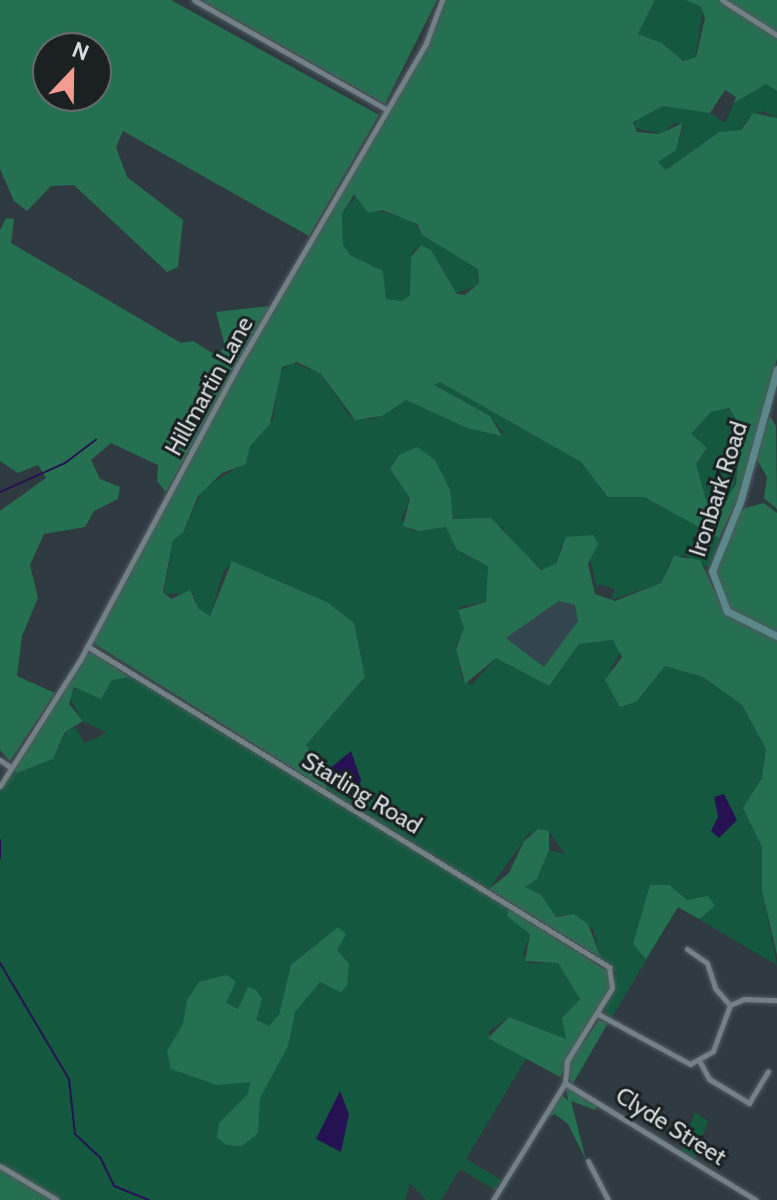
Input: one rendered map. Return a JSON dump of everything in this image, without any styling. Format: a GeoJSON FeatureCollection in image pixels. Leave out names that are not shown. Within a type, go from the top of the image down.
{"type":"FeatureCollection","features":[{"type":"Feature","properties":{"kind":"street"},"geometry":{"type":"LineString","coordinates":[[194,0],[386,109]]}},
{"type":"Feature","properties":{"kind":"street","name":"Hillmartin Lane"},"geometry":{"type":"LineString","coordinates":[[0,786],[87,646],[237,367],[429,38],[442,0]]}},
{"type":"Feature","properties":{"kind":"street"},"geometry":{"type":"LineString","coordinates":[[722,0],[777,35]]}},
{"type":"Feature","properties":{"kind":"street","name":"Ironbark Road"},"geometry":{"type":"LineString","coordinates":[[777,369],[740,502],[712,571],[727,611],[777,636]]}},
{"type":"Feature","properties":{"kind":"street","name":"Starling Road"},"geometry":{"type":"LineString","coordinates":[[87,646],[602,961],[614,975],[598,1014]]}},
{"type":"Feature","properties":{"kind":"street"},"geometry":{"type":"LineString","coordinates":[[0,760],[10,767]]}},
{"type":"Feature","properties":{"kind":"street"},"geometry":{"type":"LineString","coordinates":[[687,949],[707,963],[715,988],[730,1005]]}},
{"type":"Feature","properties":{"kind":"street"},"geometry":{"type":"LineString","coordinates":[[493,1200],[565,1083],[567,1061],[598,1014],[675,1060],[700,1062],[715,1048],[730,1005],[744,999],[777,1000]]}},
{"type":"Feature","properties":{"kind":"street"},"geometry":{"type":"LineString","coordinates":[[700,1062],[709,1079],[749,1106],[768,1071]]}},
{"type":"Feature","properties":{"kind":"street","name":"Clyde Street"},"geometry":{"type":"LineString","coordinates":[[565,1083],[756,1200]]}},
{"type":"Feature","properties":{"kind":"street"},"geometry":{"type":"LineString","coordinates":[[588,1161],[608,1200]]}},
{"type":"Feature","properties":{"kind":"street"},"geometry":{"type":"LineString","coordinates":[[0,1166],[57,1200]]}},
{"type":"Feature","properties":{"kind":"shaded area"},"geometry":{"type":"Polygon","coordinates":[[[559,601],[575,605],[578,621],[544,667],[506,638],[559,601]]]}},
{"type":"Feature","properties":{"kind":"shaded area"},"geometry":{"type":"Polygon","coordinates":[[[351,751],[361,780],[358,791],[327,771],[351,751]]]}},
{"type":"Feature","properties":{"kind":"shaded area"},"geometry":{"type":"Polygon","coordinates":[[[724,794],[737,820],[719,838],[711,831],[718,817],[714,797],[724,794]]]}},
{"type":"Feature","properties":{"kind":"shaded area"},"geometry":{"type":"Polygon","coordinates":[[[340,1091],[349,1114],[341,1152],[316,1139],[340,1091]]]}},
{"type":"Feature","properties":{"kind":"green space"},"geometry":{"type":"Polygon","coordinates":[[[0,0],[171,0],[379,115],[309,236],[123,131],[116,147],[127,177],[183,220],[178,267],[167,272],[74,185],[51,186],[27,211],[14,201],[0,169],[0,0]]]}},
{"type":"Feature","properties":{"kind":"green space"},"geometry":{"type":"Polygon","coordinates":[[[201,0],[437,0],[385,104],[201,0]]]}},
{"type":"Feature","properties":{"kind":"green space"},"geometry":{"type":"Polygon","coordinates":[[[444,0],[655,0],[638,34],[662,43],[683,61],[696,57],[705,18],[701,7],[686,0],[720,0],[777,38],[777,91],[766,84],[734,103],[736,97],[725,90],[710,113],[663,106],[633,122],[637,132],[659,134],[683,123],[676,150],[658,162],[666,170],[719,132],[741,130],[753,113],[777,118],[777,359],[738,498],[719,538],[644,497],[608,497],[581,462],[440,382],[434,385],[490,416],[502,436],[467,428],[406,400],[382,416],[355,420],[321,374],[297,362],[282,367],[270,424],[250,446],[246,464],[222,473],[198,496],[183,533],[173,540],[163,592],[171,599],[190,590],[199,609],[210,616],[232,561],[327,602],[354,623],[365,677],[306,745],[323,770],[327,790],[92,642],[236,372],[425,49],[444,0]],[[354,194],[342,214],[343,245],[350,255],[383,271],[386,299],[402,301],[410,295],[411,257],[421,245],[431,250],[457,294],[465,295],[479,283],[478,269],[422,235],[417,224],[382,210],[368,213],[354,194]],[[729,408],[711,412],[691,434],[707,448],[696,464],[706,500],[720,512],[736,484],[740,425],[729,408]]]}},
{"type":"Feature","properties":{"kind":"green space"},"geometry":{"type":"Polygon","coordinates":[[[655,0],[686,0],[703,9],[695,58],[681,60],[662,43],[638,34],[655,0]]]}},
{"type":"Feature","properties":{"kind":"green space"},"geometry":{"type":"Polygon","coordinates":[[[727,0],[777,0],[777,32],[741,12],[727,0]]]}},
{"type":"Feature","properties":{"kind":"green space"},"geometry":{"type":"Polygon","coordinates":[[[766,84],[777,91],[777,118],[763,111],[749,117],[740,130],[719,132],[666,170],[658,162],[676,150],[684,125],[674,123],[662,134],[634,128],[637,117],[663,106],[704,109],[725,123],[734,103],[766,84]]]}},
{"type":"Feature","properties":{"kind":"green space"},"geometry":{"type":"Polygon","coordinates":[[[357,194],[379,211],[413,221],[422,235],[478,269],[478,285],[457,293],[431,250],[420,245],[412,253],[410,295],[402,301],[386,299],[383,271],[350,255],[343,245],[342,214],[357,194]]]}},
{"type":"Feature","properties":{"kind":"green space"},"geometry":{"type":"Polygon","coordinates":[[[6,218],[14,219],[11,243],[181,343],[193,341],[217,356],[225,346],[216,312],[270,306],[166,492],[157,481],[158,465],[111,443],[91,460],[100,479],[120,487],[118,499],[94,511],[85,527],[44,534],[30,565],[38,598],[22,636],[17,676],[55,693],[10,761],[0,750],[0,511],[46,478],[38,465],[18,473],[0,461],[0,230],[6,218]]]}},
{"type":"Feature","properties":{"kind":"green space"},"geometry":{"type":"Polygon","coordinates":[[[291,362],[321,374],[351,418],[374,419],[406,400],[467,428],[504,434],[490,416],[434,385],[440,382],[581,462],[608,497],[644,497],[721,537],[709,568],[683,555],[670,562],[661,583],[611,600],[615,589],[599,584],[597,589],[590,558],[562,544],[556,564],[545,571],[519,552],[502,527],[455,521],[435,460],[399,455],[390,469],[410,498],[401,520],[412,531],[446,527],[461,553],[488,566],[486,602],[459,607],[464,628],[456,646],[462,679],[472,685],[496,658],[549,686],[579,644],[613,640],[622,650],[610,669],[620,707],[636,702],[665,666],[703,677],[742,705],[766,749],[762,778],[743,808],[762,847],[762,891],[777,965],[678,907],[611,1019],[604,1010],[616,973],[601,958],[593,929],[574,914],[555,916],[525,887],[538,878],[549,850],[565,854],[549,831],[529,833],[489,889],[327,790],[324,770],[306,745],[365,677],[354,623],[327,602],[235,562],[224,570],[210,616],[199,609],[193,593],[164,594],[173,540],[183,533],[203,489],[247,461],[249,446],[273,420],[279,373],[291,362]]]}},
{"type":"Feature","properties":{"kind":"green space"},"geometry":{"type":"Polygon","coordinates":[[[726,408],[736,413],[740,435],[734,491],[718,512],[706,500],[696,464],[707,450],[691,434],[711,412],[726,408]]]}},
{"type":"Feature","properties":{"kind":"green space"},"geometry":{"type":"Polygon","coordinates":[[[770,416],[776,426],[777,509],[764,498],[767,477],[755,456],[770,416]]]}},
{"type":"Feature","properties":{"kind":"green space"},"geometry":{"type":"Polygon","coordinates":[[[417,447],[435,460],[450,490],[453,519],[491,518],[541,570],[556,564],[566,537],[593,535],[598,544],[588,564],[595,594],[615,601],[661,583],[674,556],[700,560],[725,613],[777,639],[777,955],[762,891],[762,847],[743,808],[762,778],[766,749],[742,705],[703,677],[665,666],[636,702],[620,707],[605,680],[622,657],[613,640],[579,644],[549,686],[496,658],[465,684],[456,649],[464,628],[458,610],[486,602],[488,566],[457,550],[446,527],[418,531],[403,526],[410,498],[390,469],[399,455],[417,447]],[[559,601],[506,638],[544,667],[578,621],[575,605],[559,601]]]}},
{"type":"Feature","properties":{"kind":"green space"},"geometry":{"type":"Polygon","coordinates":[[[764,503],[777,513],[777,634],[729,609],[715,573],[741,509],[764,503]]]}},
{"type":"Feature","properties":{"kind":"green space"},"geometry":{"type":"Polygon","coordinates":[[[95,653],[129,677],[112,680],[101,699],[74,687],[69,704],[83,721],[65,732],[53,759],[17,773],[14,769],[86,654],[95,653]]]}},
{"type":"Feature","properties":{"kind":"green space"},"geometry":{"type":"Polygon","coordinates":[[[131,674],[510,908],[530,934],[523,954],[529,963],[557,963],[577,988],[579,1001],[562,1018],[566,1039],[509,1017],[489,1031],[489,1038],[527,1057],[466,1159],[501,1180],[495,1190],[460,1169],[441,1200],[426,1200],[410,1183],[405,1200],[61,1200],[0,1164],[0,789],[14,765],[17,773],[53,759],[67,730],[76,728],[84,743],[107,733],[83,721],[69,697],[78,686],[101,699],[112,679],[131,674]]]}},
{"type":"Feature","properties":{"kind":"green space"},"geometry":{"type":"Polygon","coordinates":[[[538,829],[549,831],[549,850],[537,879],[525,887],[541,895],[556,917],[574,914],[588,924],[601,958],[489,889],[509,873],[524,841],[538,829]]]}},
{"type":"Feature","properties":{"kind":"green space"},"geometry":{"type":"Polygon","coordinates":[[[650,885],[669,885],[687,900],[708,896],[715,906],[699,919],[678,907],[646,959],[633,944],[650,885]]]}},
{"type":"Feature","properties":{"kind":"green space"},"geometry":{"type":"Polygon","coordinates":[[[509,908],[610,973],[610,989],[560,1077],[488,1038],[509,1017],[566,1039],[562,1018],[580,999],[558,963],[525,961],[530,934],[507,916],[509,908]]]}},
{"type":"Feature","properties":{"kind":"green space"},"geometry":{"type":"Polygon","coordinates":[[[338,927],[346,934],[337,950],[349,964],[347,986],[341,992],[320,982],[295,1012],[288,1046],[260,1098],[258,1133],[242,1146],[226,1145],[217,1137],[219,1123],[248,1094],[250,1082],[217,1085],[171,1069],[167,1051],[183,1024],[187,1000],[199,982],[226,975],[236,981],[226,1003],[238,1009],[248,987],[256,990],[262,999],[256,1020],[269,1026],[279,1015],[291,965],[338,927]]]}},
{"type":"Feature","properties":{"kind":"green space"},"geometry":{"type":"Polygon","coordinates":[[[599,1020],[608,1023],[572,1085],[567,1066],[599,1020]]]}},
{"type":"Feature","properties":{"kind":"green space"},"geometry":{"type":"Polygon","coordinates":[[[566,1087],[598,1105],[595,1110],[571,1101],[586,1160],[568,1124],[555,1114],[546,1118],[560,1093],[568,1101],[566,1087]]]}},
{"type":"Feature","properties":{"kind":"green space"},"geometry":{"type":"Polygon","coordinates":[[[695,1112],[708,1121],[695,1160],[681,1151],[695,1112]]]}},
{"type":"Feature","properties":{"kind":"green space"},"geometry":{"type":"Polygon","coordinates":[[[0,1168],[52,1200],[0,1200],[0,1168]]]}},
{"type":"Feature","properties":{"kind":"waterway"},"geometry":{"type":"LineString","coordinates":[[0,492],[65,463],[96,440]]}},
{"type":"Feature","properties":{"kind":"waterway"},"geometry":{"type":"LineString","coordinates":[[0,840],[0,858]]}},
{"type":"Feature","properties":{"kind":"waterway"},"geometry":{"type":"LineString","coordinates":[[0,963],[69,1079],[75,1134],[100,1157],[114,1186],[149,1200]]}}]}
